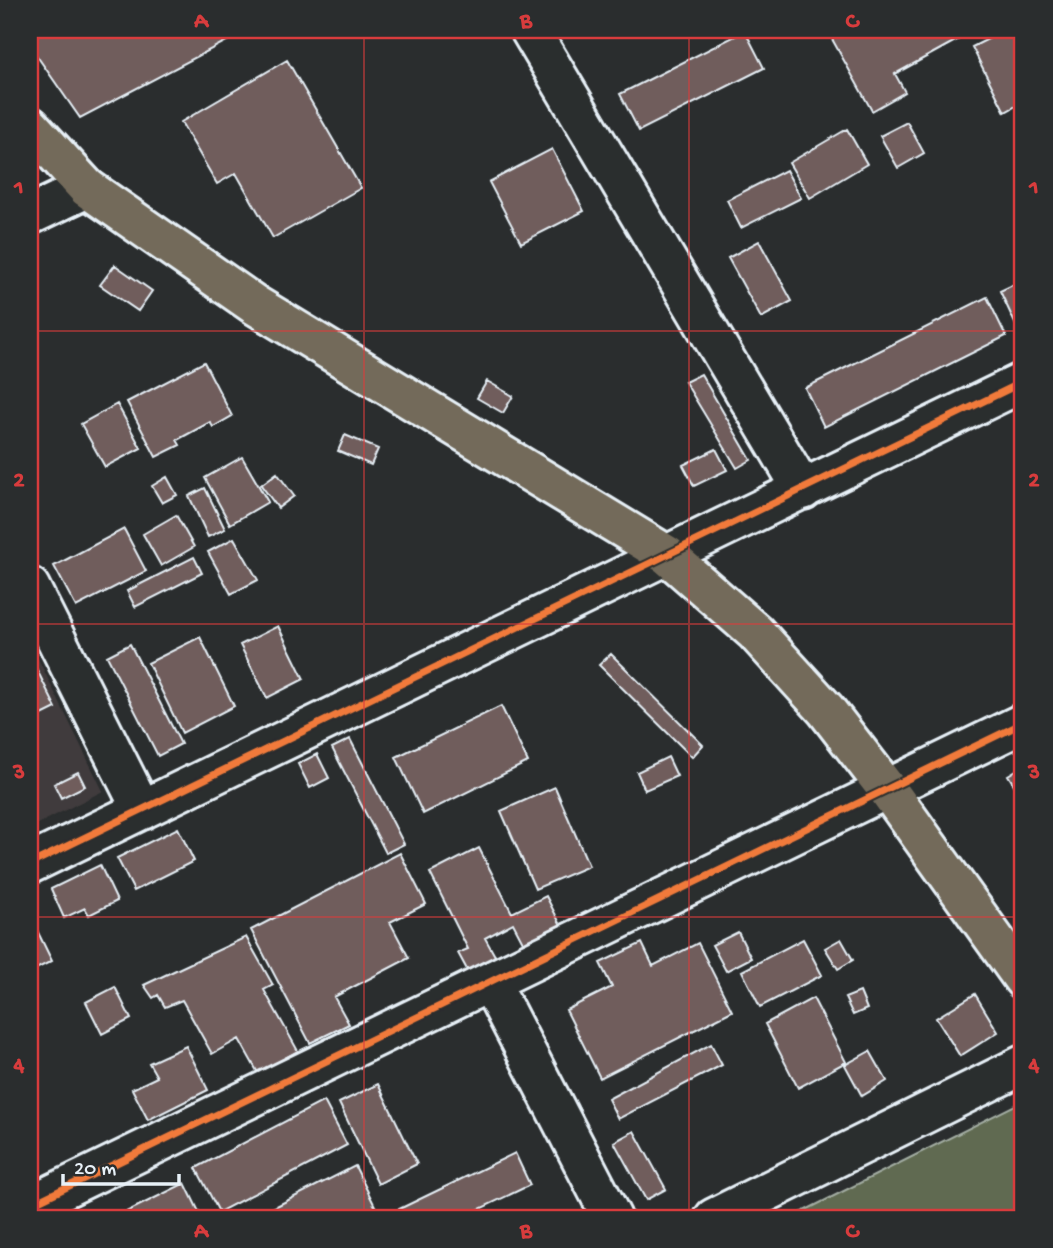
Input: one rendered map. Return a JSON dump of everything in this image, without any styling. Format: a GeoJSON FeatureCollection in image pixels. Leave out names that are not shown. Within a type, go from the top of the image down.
{"type":"FeatureCollection","features":[{"type":"Feature","properties":{"kind":"main road"},"geometry":{"type":"LineString","coordinates":[[30,126],[87,188],[255,305],[667,555],[755,632],[826,710],[887,789],[1023,979]]}},
{"type":"Feature","properties":{"kind":"street"},"geometry":{"type":"LineString","coordinates":[[530,30],[803,490]]}},
{"type":"Feature","properties":{"kind":"street"},"geometry":{"type":"LineString","coordinates":[[30,215],[87,188]]}},
{"type":"Feature","properties":{"kind":"street"},"geometry":{"type":"LineString","coordinates":[[30,864],[1023,382]]}},
{"type":"Feature","properties":{"kind":"street"},"geometry":{"type":"LineString","coordinates":[[30,587],[142,810]]}},
{"type":"Feature","properties":{"kind":"street"},"geometry":{"type":"LineString","coordinates":[[30,1205],[1023,723]]}},
{"type":"Feature","properties":{"kind":"street"},"geometry":{"type":"LineString","coordinates":[[490,982],[612,1218]]}},
{"type":"Feature","properties":{"kind":"street"},"geometry":{"type":"LineString","coordinates":[[714,1218],[1023,1065]]}},
{"type":"Feature","properties":{"kind":"shaded area"},"geometry":{"type":"Polygon","coordinates":[[[30,642],[103,791],[30,828],[30,642]]]}},
{"type":"Feature","properties":{"kind":"green space"},"geometry":{"type":"Polygon","coordinates":[[[1023,1101],[1023,1218],[790,1218],[1023,1101]]]}},
{"type":"Feature","properties":{"kind":"building"},"geometry":{"type":"Polygon","coordinates":[[[30,30],[246,31],[80,118],[30,46],[30,30]]]}},
{"type":"Feature","properties":{"kind":"building"},"geometry":{"type":"Polygon","coordinates":[[[827,30],[954,30],[959,39],[895,74],[905,92],[872,111],[827,30]]]}},
{"type":"Feature","properties":{"kind":"building"},"geometry":{"type":"Polygon","coordinates":[[[1006,30],[1023,30],[1023,102],[1005,112],[972,47],[1006,30]]]}},
{"type":"Feature","properties":{"kind":"building"},"geometry":{"type":"Polygon","coordinates":[[[745,31],[764,68],[639,131],[620,94],[745,31]]]}},
{"type":"Feature","properties":{"kind":"building"},"geometry":{"type":"Polygon","coordinates":[[[287,60],[361,188],[273,238],[236,173],[217,184],[181,122],[287,60]]]}},
{"type":"Feature","properties":{"kind":"building"},"geometry":{"type":"Polygon","coordinates":[[[907,122],[924,153],[898,168],[880,136],[907,122]]]}},
{"type":"Feature","properties":{"kind":"building"},"geometry":{"type":"Polygon","coordinates":[[[847,129],[867,164],[810,198],[789,163],[847,129]]]}},
{"type":"Feature","properties":{"kind":"building"},"geometry":{"type":"Polygon","coordinates":[[[552,149],[584,211],[521,243],[489,182],[552,149]]]}},
{"type":"Feature","properties":{"kind":"building"},"geometry":{"type":"Polygon","coordinates":[[[786,170],[801,198],[741,228],[727,200],[786,170]]]}},
{"type":"Feature","properties":{"kind":"building"},"geometry":{"type":"Polygon","coordinates":[[[759,241],[792,301],[761,318],[728,258],[759,241]]]}},
{"type":"Feature","properties":{"kind":"building"},"geometry":{"type":"Polygon","coordinates":[[[115,265],[152,291],[138,311],[100,285],[115,265]]]}},
{"type":"Feature","properties":{"kind":"building"},"geometry":{"type":"Polygon","coordinates":[[[1023,280],[1023,332],[1020,334],[1000,291],[1023,280]]]}},
{"type":"Feature","properties":{"kind":"building"},"geometry":{"type":"Polygon","coordinates":[[[987,297],[1006,336],[824,427],[805,388],[987,297]]]}},
{"type":"Feature","properties":{"kind":"building"},"geometry":{"type":"Polygon","coordinates":[[[204,362],[232,416],[213,427],[210,422],[177,440],[180,445],[156,457],[127,402],[204,362]]]}},
{"type":"Feature","properties":{"kind":"building"},"geometry":{"type":"Polygon","coordinates":[[[701,374],[751,460],[737,468],[685,382],[701,374]]]}},
{"type":"Feature","properties":{"kind":"building"},"geometry":{"type":"Polygon","coordinates":[[[487,381],[513,396],[503,413],[477,398],[487,381]]]}},
{"type":"Feature","properties":{"kind":"building"},"geometry":{"type":"Polygon","coordinates":[[[117,404],[141,448],[105,467],[81,424],[117,404]]]}},
{"type":"Feature","properties":{"kind":"building"},"geometry":{"type":"Polygon","coordinates":[[[345,435],[378,449],[371,465],[338,451],[345,435]]]}},
{"type":"Feature","properties":{"kind":"building"},"geometry":{"type":"Polygon","coordinates":[[[716,449],[727,470],[694,486],[683,465],[716,449]]]}},
{"type":"Feature","properties":{"kind":"building"},"geometry":{"type":"Polygon","coordinates":[[[242,457],[268,502],[230,524],[205,478],[242,457]]]}},
{"type":"Feature","properties":{"kind":"building"},"geometry":{"type":"Polygon","coordinates":[[[277,473],[294,496],[278,508],[261,485],[277,473]]]}},
{"type":"Feature","properties":{"kind":"building"},"geometry":{"type":"Polygon","coordinates":[[[167,477],[177,495],[162,503],[152,486],[167,477]]]}},
{"type":"Feature","properties":{"kind":"building"},"geometry":{"type":"Polygon","coordinates":[[[205,488],[225,529],[208,537],[189,496],[205,488]]]}},
{"type":"Feature","properties":{"kind":"building"},"geometry":{"type":"Polygon","coordinates":[[[176,515],[194,547],[161,566],[143,534],[176,515]]]}},
{"type":"Feature","properties":{"kind":"building"},"geometry":{"type":"Polygon","coordinates":[[[124,529],[146,571],[76,607],[54,566],[124,529]]]}},
{"type":"Feature","properties":{"kind":"building"},"geometry":{"type":"Polygon","coordinates":[[[234,538],[258,580],[231,594],[208,552],[234,538]]]}},
{"type":"Feature","properties":{"kind":"building"},"geometry":{"type":"Polygon","coordinates":[[[194,557],[202,573],[135,607],[127,591],[194,557]]]}},
{"type":"Feature","properties":{"kind":"building"},"geometry":{"type":"Polygon","coordinates":[[[278,626],[304,679],[267,698],[240,645],[278,626]]]}},
{"type":"Feature","properties":{"kind":"building"},"geometry":{"type":"Polygon","coordinates":[[[200,637],[234,706],[182,733],[148,663],[200,637]]]}},
{"type":"Feature","properties":{"kind":"building"},"geometry":{"type":"Polygon","coordinates":[[[130,644],[181,744],[158,756],[107,656],[130,644]]]}},
{"type":"Feature","properties":{"kind":"building"},"geometry":{"type":"Polygon","coordinates":[[[611,654],[703,745],[692,757],[599,665],[611,654]]]}},
{"type":"Feature","properties":{"kind":"building"},"geometry":{"type":"Polygon","coordinates":[[[36,668],[56,708],[30,721],[30,671],[36,668]]]}},
{"type":"Feature","properties":{"kind":"building"},"geometry":{"type":"Polygon","coordinates":[[[501,706],[528,762],[423,814],[396,757],[501,706]]]}},
{"type":"Feature","properties":{"kind":"building"},"geometry":{"type":"Polygon","coordinates":[[[350,739],[404,844],[386,853],[332,748],[350,739]]]}},
{"type":"Feature","properties":{"kind":"building"},"geometry":{"type":"Polygon","coordinates":[[[317,754],[329,778],[310,788],[298,764],[317,754]]]}},
{"type":"Feature","properties":{"kind":"building"},"geometry":{"type":"Polygon","coordinates":[[[668,757],[677,776],[645,790],[637,772],[668,757]]]}},
{"type":"Feature","properties":{"kind":"building"},"geometry":{"type":"Polygon","coordinates":[[[1023,766],[1023,784],[1016,788],[1008,775],[1023,766]]]}},
{"type":"Feature","properties":{"kind":"building"},"geometry":{"type":"Polygon","coordinates":[[[78,772],[85,786],[61,798],[54,784],[78,772]]]}},
{"type":"Feature","properties":{"kind":"building"},"geometry":{"type":"Polygon","coordinates":[[[555,787],[589,866],[535,889],[501,811],[555,787]]]}},
{"type":"Feature","properties":{"kind":"building"},"geometry":{"type":"Polygon","coordinates":[[[178,828],[194,861],[134,891],[117,858],[178,828]]]}},
{"type":"Feature","properties":{"kind":"building"},"geometry":{"type":"Polygon","coordinates":[[[479,848],[512,913],[546,896],[562,927],[525,946],[513,923],[485,938],[499,963],[471,977],[458,953],[468,949],[430,873],[479,848]]]}},
{"type":"Feature","properties":{"kind":"building"},"geometry":{"type":"Polygon","coordinates":[[[400,853],[426,904],[390,922],[409,958],[334,997],[349,1024],[310,1043],[251,930],[400,853]]]}},
{"type":"Feature","properties":{"kind":"building"},"geometry":{"type":"Polygon","coordinates":[[[100,865],[117,901],[89,915],[85,908],[64,918],[51,889],[100,865]]]}},
{"type":"Feature","properties":{"kind":"building"},"geometry":{"type":"Polygon","coordinates":[[[30,916],[52,961],[30,972],[30,916]]]}},
{"type":"Feature","properties":{"kind":"building"},"geometry":{"type":"Polygon","coordinates":[[[738,932],[751,958],[726,971],[712,945],[738,932]]]}},
{"type":"Feature","properties":{"kind":"building"},"geometry":{"type":"Polygon","coordinates":[[[246,937],[273,985],[264,990],[298,1051],[258,1073],[239,1039],[212,1054],[182,1000],[165,1007],[158,995],[153,998],[144,985],[246,937]]]}},
{"type":"Feature","properties":{"kind":"building"},"geometry":{"type":"Polygon","coordinates":[[[803,939],[822,975],[760,1007],[742,971],[803,939]]]}},
{"type":"Feature","properties":{"kind":"building"},"geometry":{"type":"Polygon","coordinates":[[[841,939],[853,960],[838,969],[825,948],[841,939]]]}},
{"type":"Feature","properties":{"kind":"building"},"geometry":{"type":"Polygon","coordinates":[[[642,943],[653,966],[698,943],[732,1011],[600,1078],[566,1010],[612,987],[600,963],[642,943]]]}},
{"type":"Feature","properties":{"kind":"building"},"geometry":{"type":"Polygon","coordinates":[[[115,987],[131,1019],[102,1034],[86,1002],[115,987]]]}},
{"type":"Feature","properties":{"kind":"building"},"geometry":{"type":"Polygon","coordinates":[[[860,992],[867,1009],[853,1015],[845,998],[860,992]]]}},
{"type":"Feature","properties":{"kind":"building"},"geometry":{"type":"Polygon","coordinates":[[[975,994],[998,1032],[960,1056],[936,1018],[975,994]]]}},
{"type":"Feature","properties":{"kind":"building"},"geometry":{"type":"Polygon","coordinates":[[[813,998],[846,1062],[798,1088],[765,1024],[813,998]]]}},
{"type":"Feature","properties":{"kind":"building"},"geometry":{"type":"Polygon","coordinates":[[[711,1044],[722,1065],[618,1119],[608,1099],[711,1044]]]}},
{"type":"Feature","properties":{"kind":"building"},"geometry":{"type":"Polygon","coordinates":[[[186,1046],[208,1090],[148,1120],[132,1089],[157,1077],[149,1063],[186,1046]]]}},
{"type":"Feature","properties":{"kind":"building"},"geometry":{"type":"Polygon","coordinates":[[[870,1051],[887,1081],[862,1096],[845,1065],[870,1051]]]}},
{"type":"Feature","properties":{"kind":"building"},"geometry":{"type":"Polygon","coordinates":[[[378,1084],[417,1164],[378,1184],[339,1103],[378,1084]]]}},
{"type":"Feature","properties":{"kind":"building"},"geometry":{"type":"Polygon","coordinates":[[[324,1101],[347,1145],[219,1212],[196,1168],[324,1101]]]}},
{"type":"Feature","properties":{"kind":"building"},"geometry":{"type":"Polygon","coordinates":[[[634,1131],[666,1189],[646,1200],[614,1142],[634,1131]]]}},
{"type":"Feature","properties":{"kind":"building"},"geometry":{"type":"Polygon","coordinates":[[[515,1153],[530,1185],[461,1218],[394,1218],[391,1213],[515,1153]]]}},
{"type":"Feature","properties":{"kind":"building"},"geometry":{"type":"Polygon","coordinates":[[[355,1166],[378,1212],[366,1218],[253,1218],[355,1166]]]}},
{"type":"Feature","properties":{"kind":"building"},"geometry":{"type":"Polygon","coordinates":[[[185,1183],[202,1218],[114,1218],[185,1183]]]}},
{"type":"Feature","properties":{"kind":"cycle path"},"geometry":{"type":"LineString","coordinates":[[30,864],[1023,382]]}},
{"type":"Feature","properties":{"kind":"cycle path"},"geometry":{"type":"LineString","coordinates":[[30,1205],[1023,723]]}}]}
